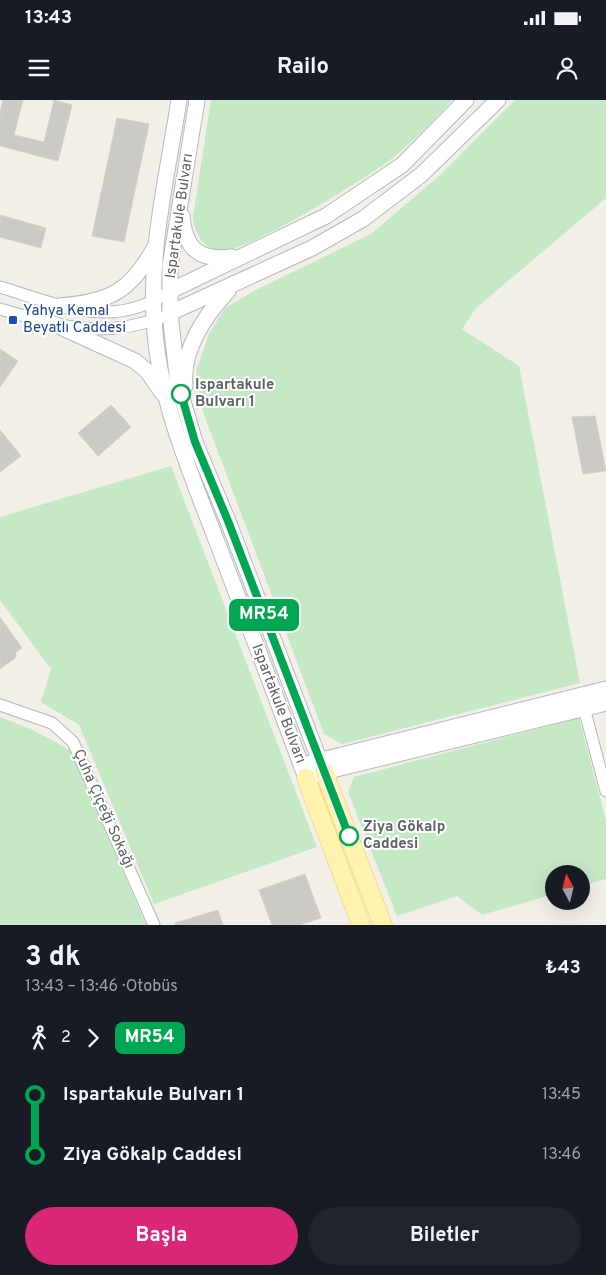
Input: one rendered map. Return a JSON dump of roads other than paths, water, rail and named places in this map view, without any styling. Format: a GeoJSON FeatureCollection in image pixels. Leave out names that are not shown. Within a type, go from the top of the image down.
{"type":"FeatureCollection","features":[{"type":"Feature","properties":{"kind":"main road","name":"Ispartakule Bulvarı"},"geometry":{"type":"LineString","coordinates":[[179,100],[157,244],[153,303],[166,397],[179,443],[361,925]]}},
{"type":"Feature","properties":{"kind":"main road","name":"Ispartakule Bulvarı"},"geometry":{"type":"LineString","coordinates":[[197,100],[172,249],[170,313],[178,384],[190,427],[383,925]]}},
{"type":"Feature","properties":{"kind":"main road"},"geometry":{"type":"LineString","coordinates":[[170,292],[326,216],[402,165],[466,100]]}},
{"type":"Feature","properties":{"kind":"main road"},"geometry":{"type":"LineString","coordinates":[[170,313],[312,248],[363,219],[421,175],[498,100]]}},
{"type":"Feature","properties":{"kind":"main road"},"geometry":{"type":"LineString","coordinates":[[182,197],[183,229],[191,247],[203,256],[213,259],[243,256]]}},
{"type":"Feature","properties":{"kind":"main road"},"geometry":{"type":"LineString","coordinates":[[59,306],[105,299],[118,291],[141,272],[157,244]]}},
{"type":"Feature","properties":{"kind":"main road"},"geometry":{"type":"LineString","coordinates":[[190,427],[184,380],[190,351],[214,305],[235,284]]}},
{"type":"Feature","properties":{"kind":"main road"},"geometry":{"type":"LineString","coordinates":[[54,324],[135,361],[166,397]]}},
{"type":"Feature","properties":{"kind":"main road"},"geometry":{"type":"LineString","coordinates":[[304,772],[322,765],[582,702],[606,689]]}},
{"type":"Feature","properties":{"kind":"main road"},"geometry":{"type":"LineString","coordinates":[[582,702],[606,703]]}},
{"type":"Feature","properties":{"kind":"street"},"geometry":{"type":"LineString","coordinates":[[0,287],[59,306],[90,313],[116,313],[153,303],[170,292]]}},
{"type":"Feature","properties":{"kind":"street"},"geometry":{"type":"LineString","coordinates":[[0,308],[54,324],[105,330],[154,320],[170,313]]}},
{"type":"Feature","properties":{"kind":"street"},"geometry":{"type":"LineString","coordinates":[[582,702],[606,791]]}},
{"type":"Feature","properties":{"kind":"street","name":"Çuha Çiçeği Sokağı"},"geometry":{"type":"LineString","coordinates":[[0,705],[52,723],[73,742],[154,925]]}},
{"type":"Feature","properties":{"kind":"place","name":"Yahya Kemal Beyatlı Caddesi"},"geometry":{"type":"Point","coordinates":[13,320]}},
{"type":"Feature","properties":{"kind":"place","name":"Ispartakule Bulvarı 1"},"geometry":{"type":"Point","coordinates":[181,394]}},
{"type":"Feature","properties":{"kind":"place","name":"Ziya Gökalp Caddesi"},"geometry":{"type":"Point","coordinates":[349,836]}}]}
